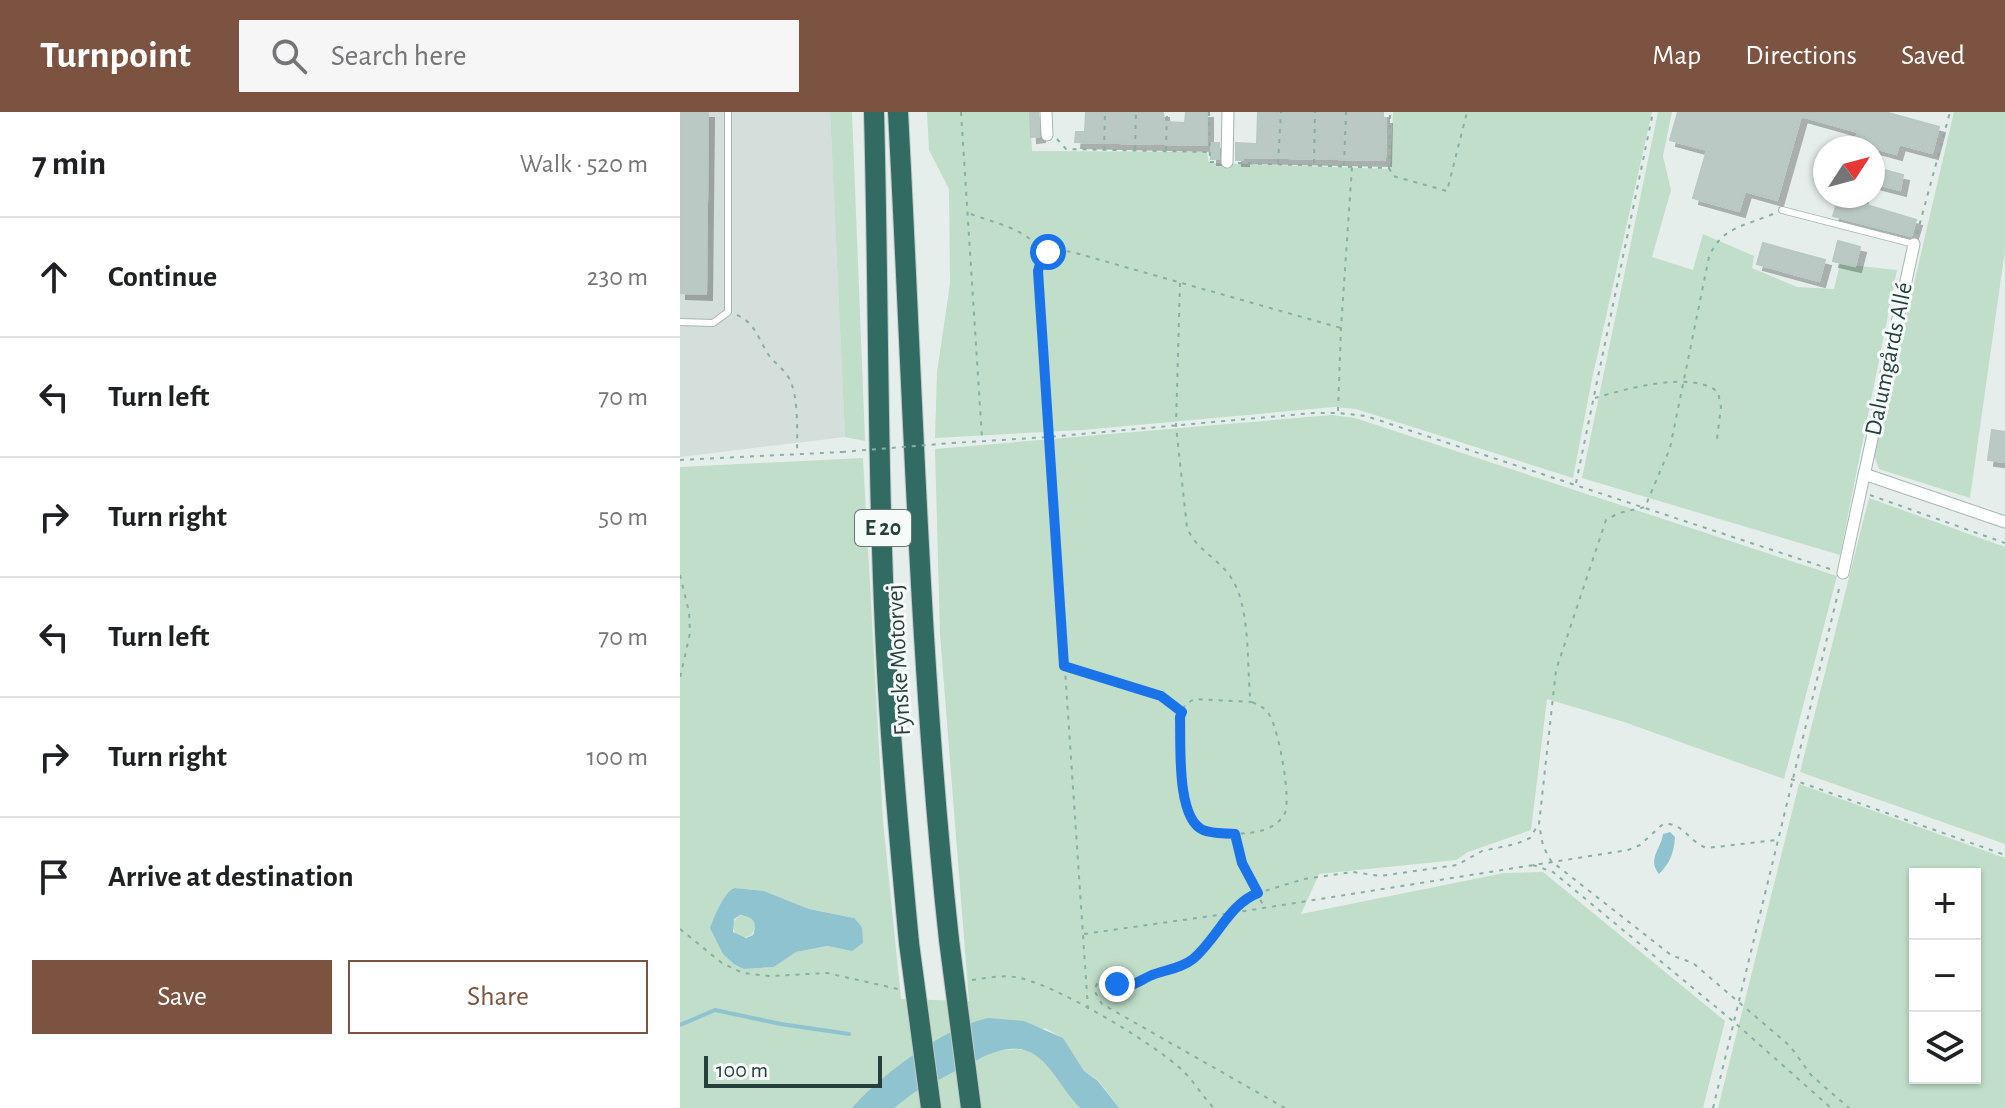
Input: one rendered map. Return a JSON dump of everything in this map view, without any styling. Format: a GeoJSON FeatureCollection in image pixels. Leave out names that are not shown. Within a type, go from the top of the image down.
{"type":"FeatureCollection","features":[{"type":"Feature","properties":{"kind":"highway","name":"Fynske Motorvej"},"geometry":{"type":"LineString","coordinates":[[874,112],[879,429],[888,685],[896,814],[909,943],[931,1108]]}},
{"type":"Feature","properties":{"kind":"highway","name":"Fynske Motorvej"},"geometry":{"type":"LineString","coordinates":[[898,112],[935,813],[971,1108]]}},
{"type":"Feature","properties":{"kind":"street"},"geometry":{"type":"LineString","coordinates":[[1046,112],[1047,135]]}},
{"type":"Feature","properties":{"kind":"street"},"geometry":{"type":"LineString","coordinates":[[1227,162],[1228,112]]}},
{"type":"Feature","properties":{"kind":"street","name":"Dalumgårds Allé"},"geometry":{"type":"LineString","coordinates":[[1843,573],[1914,244]]}},
{"type":"Feature","properties":{"kind":"street"},"geometry":{"type":"LineString","coordinates":[[1864,474],[2005,522]]}},
{"type":"Feature","properties":{"kind":"lane"},"geometry":{"type":"LineString","coordinates":[[680,322],[713,323],[728,312],[728,112]]}},
{"type":"Feature","properties":{"kind":"lane"},"geometry":{"type":"LineString","coordinates":[[1782,210],[1914,244]]}},
{"type":"Feature","properties":{"kind":"path"},"geometry":{"type":"LineString","coordinates":[[961,112],[970,214],[982,440]]}},
{"type":"Feature","properties":{"kind":"path"},"geometry":{"type":"LineString","coordinates":[[1104,150],[1105,112]]}},
{"type":"Feature","properties":{"kind":"path"},"geometry":{"type":"LineString","coordinates":[[1135,150],[1136,112]]}},
{"type":"Feature","properties":{"kind":"path"},"geometry":{"type":"LineString","coordinates":[[1166,151],[1167,112]]}},
{"type":"Feature","properties":{"kind":"path"},"geometry":{"type":"LineString","coordinates":[[1209,112],[1210,162],[1389,168]]}},
{"type":"Feature","properties":{"kind":"path"},"geometry":{"type":"LineString","coordinates":[[1278,164],[1281,112]]}},
{"type":"Feature","properties":{"kind":"path"},"geometry":{"type":"LineString","coordinates":[[1314,165],[1315,112]]}},
{"type":"Feature","properties":{"kind":"path"},"geometry":{"type":"LineString","coordinates":[[1344,166],[1346,112]]}},
{"type":"Feature","properties":{"kind":"path"},"geometry":{"type":"LineString","coordinates":[[1390,112],[1389,168],[1393,176],[1447,191],[1467,112]]}},
{"type":"Feature","properties":{"kind":"path"},"geometry":{"type":"LineString","coordinates":[[1575,484],[1653,112]]}},
{"type":"Feature","properties":{"kind":"path"},"geometry":{"type":"LineString","coordinates":[[1914,244],[1950,112]]}},
{"type":"Feature","properties":{"kind":"path"},"geometry":{"type":"LineString","coordinates":[[1047,135],[1054,136],[1066,149],[1208,152]]}},
{"type":"Feature","properties":{"kind":"path"},"geometry":{"type":"LineString","coordinates":[[1338,413],[1352,167]]}},
{"type":"Feature","properties":{"kind":"path"},"geometry":{"type":"LineString","coordinates":[[1645,507],[1670,448],[1709,257],[1715,241],[1724,234],[1782,210]]}},
{"type":"Feature","properties":{"kind":"path"},"geometry":{"type":"LineString","coordinates":[[970,214],[1027,236],[1040,248],[1042,257],[1038,271],[1048,437],[1088,1009]]}},
{"type":"Feature","properties":{"kind":"path"},"geometry":{"type":"LineString","coordinates":[[1042,257],[1057,250],[1072,252],[1341,328]]}},
{"type":"Feature","properties":{"kind":"path"},"geometry":{"type":"LineString","coordinates":[[1180,282],[1176,426],[1187,528],[1193,541],[1232,579],[1242,601],[1252,702]]}},
{"type":"Feature","properties":{"kind":"path"},"geometry":{"type":"LineString","coordinates":[[728,312],[748,320],[761,337],[769,355],[791,382],[797,421],[797,454]]}},
{"type":"Feature","properties":{"kind":"path"},"geometry":{"type":"LineString","coordinates":[[1594,398],[1640,387],[1683,382],[1709,385],[1718,392],[1721,407],[1717,439]]}},
{"type":"Feature","properties":{"kind":"path"},"geometry":{"type":"LineString","coordinates":[[680,460],[842,452],[1338,413],[1366,416],[1843,573],[1713,1108]]}},
{"type":"Feature","properties":{"kind":"path"},"geometry":{"type":"LineString","coordinates":[[1862,492],[2005,543]]}},
{"type":"Feature","properties":{"kind":"path"},"geometry":{"type":"LineString","coordinates":[[1645,507],[1619,513],[1606,520],[1556,670],[1539,824],[1543,846],[1551,861],[1671,955],[1693,963],[1790,1046],[1811,1075],[1849,1108]]}},
{"type":"Feature","properties":{"kind":"path"},"geometry":{"type":"LineString","coordinates":[[680,575],[689,612],[690,633],[680,678]]}},
{"type":"Feature","properties":{"kind":"path"},"geometry":{"type":"LineString","coordinates":[[1064,666],[1161,696],[1182,712]]}},
{"type":"Feature","properties":{"kind":"path"},"geometry":{"type":"LineString","coordinates":[[1194,699],[1252,702],[1264,707],[1272,719],[1287,798],[1285,813],[1276,824],[1258,832],[1235,834],[1201,830],[1192,821],[1184,803],[1182,712],[1185,705],[1194,699]]}},
{"type":"Feature","properties":{"kind":"path"},"geometry":{"type":"LineString","coordinates":[[1791,779],[2005,855]]}},
{"type":"Feature","properties":{"kind":"path"},"geometry":{"type":"LineString","coordinates":[[1285,1108],[1102,1004],[1094,990],[1097,984],[1107,980],[1129,987],[1190,962],[1214,938],[1243,899],[1258,893],[1304,879],[1353,872],[1380,876],[1457,865],[1482,851],[1530,838],[1539,824]]}},
{"type":"Feature","properties":{"kind":"path"},"geometry":{"type":"LineString","coordinates":[[1083,934],[1628,850],[1640,845],[1663,824],[1679,826],[1698,845],[1707,848],[1778,840]]}},
{"type":"Feature","properties":{"kind":"path"},"geometry":{"type":"LineString","coordinates":[[1235,834],[1242,863],[1264,907]]}},
{"type":"Feature","properties":{"kind":"path"},"geometry":{"type":"LineString","coordinates":[[1531,864],[1553,872],[1734,1022],[1831,1108]]}},
{"type":"Feature","properties":{"kind":"shaded area"},"geometry":{"type":"Polygon","coordinates":[[[680,112],[830,112],[845,437],[680,457],[680,112]]]}},
{"type":"Feature","properties":{"kind":"green space"},"geometry":{"type":"Polygon","coordinates":[[[830,112],[852,112],[865,441],[845,437],[830,112]]]}},
{"type":"Feature","properties":{"kind":"green space"},"geometry":{"type":"Polygon","coordinates":[[[927,112],[1030,112],[1032,151],[1207,152],[1209,163],[1390,169],[1393,112],[1652,112],[1573,478],[1356,409],[1334,407],[1082,430],[935,438],[937,372],[950,284],[949,189],[929,150],[927,112]]]}},
{"type":"Feature","properties":{"kind":"green space"},"geometry":{"type":"Polygon","coordinates":[[[1658,112],[1672,112],[1663,156],[1671,190],[1652,257],[1693,270],[1703,234],[1754,256],[1752,268],[1797,287],[1834,289],[1840,264],[1897,270],[1840,555],[1582,478],[1658,112]]]}},
{"type":"Feature","properties":{"kind":"green space"},"geometry":{"type":"Polygon","coordinates":[[[1954,112],[2005,112],[2005,250],[1970,498],[1879,469],[1874,455],[1954,112]]]}},
{"type":"Feature","properties":{"kind":"green space"},"geometry":{"type":"Polygon","coordinates":[[[1332,415],[1355,418],[1837,576],[1784,779],[1624,722],[1547,699],[1531,830],[1468,852],[1456,860],[1319,874],[1301,914],[1504,873],[1543,872],[1725,1021],[1703,1108],[1119,1108],[1099,1081],[1084,1071],[1062,1038],[1045,1028],[858,1101],[852,1108],[680,1108],[680,467],[863,458],[883,821],[901,999],[969,1001],[940,634],[935,449],[1332,415]],[[735,888],[717,912],[744,969],[774,967],[796,952],[827,946],[852,951],[854,918],[809,909],[764,891],[735,888]]]}},
{"type":"Feature","properties":{"kind":"green space"},"geometry":{"type":"Polygon","coordinates":[[[1869,498],[2005,547],[2005,844],[1800,772],[1869,498]]]}},
{"type":"Feature","properties":{"kind":"green space"},"geometry":{"type":"Polygon","coordinates":[[[1799,784],[2005,858],[2005,1108],[1718,1108],[1799,784]]]}},
{"type":"Feature","properties":{"kind":"green space"},"geometry":{"type":"Polygon","coordinates":[[[740,915],[748,915],[755,926],[748,937],[740,937],[733,930],[733,922],[740,915]]]}},
{"type":"Feature","properties":{"kind":"green space"},"geometry":{"type":"Polygon","coordinates":[[[1017,1049],[1042,1057],[1080,1108],[894,1108],[915,1092],[985,1056],[996,1051],[1017,1049]]]}},
{"type":"Feature","properties":{"kind":"water"},"geometry":{"type":"Polygon","coordinates":[[[1670,832],[1675,837],[1672,853],[1659,874],[1654,859],[1663,834],[1670,832]]]}},
{"type":"Feature","properties":{"kind":"water"},"geometry":{"type":"Polygon","coordinates":[[[731,890],[764,891],[809,909],[854,918],[862,927],[863,943],[852,951],[827,946],[796,952],[774,967],[744,969],[723,954],[710,928],[731,890]],[[744,916],[734,919],[733,932],[746,938],[753,935],[755,927],[751,919],[744,916]]]}},
{"type":"Feature","properties":{"kind":"water"},"geometry":{"type":"Polygon","coordinates":[[[989,1018],[1024,1021],[1063,1038],[1084,1071],[1098,1081],[1119,1108],[1080,1108],[1042,1060],[1019,1049],[985,1056],[915,1092],[894,1108],[852,1108],[897,1067],[934,1041],[989,1018]]]}},
{"type":"Feature","properties":{"kind":"building"},"geometry":{"type":"Polygon","coordinates":[[[680,112],[708,112],[706,294],[680,293],[680,112]]]}},
{"type":"Feature","properties":{"kind":"building"},"geometry":{"type":"Polygon","coordinates":[[[1030,112],[1038,112],[1039,136],[1031,137],[1030,112]]]}},
{"type":"Feature","properties":{"kind":"building"},"geometry":{"type":"Polygon","coordinates":[[[1086,112],[1163,112],[1164,122],[1185,123],[1186,112],[1207,112],[1207,145],[1075,142],[1076,132],[1085,132],[1086,112]]]}},
{"type":"Feature","properties":{"kind":"building"},"geometry":{"type":"Polygon","coordinates":[[[1258,112],[1383,112],[1383,118],[1386,118],[1385,160],[1243,157],[1243,160],[1236,160],[1236,143],[1257,144],[1258,112]]]}},
{"type":"Feature","properties":{"kind":"building"},"geometry":{"type":"Polygon","coordinates":[[[1678,112],[1885,112],[1939,127],[1932,153],[1899,144],[1896,154],[1885,151],[1885,136],[1857,136],[1858,132],[1801,116],[1777,200],[1745,191],[1739,211],[1693,198],[1707,150],[1670,140],[1678,112]]]}},
{"type":"Feature","properties":{"kind":"building"},"geometry":{"type":"Polygon","coordinates":[[[1211,143],[1219,143],[1219,159],[1211,159],[1211,143]]]}},
{"type":"Feature","properties":{"kind":"building"},"geometry":{"type":"Polygon","coordinates":[[[1885,170],[1903,175],[1900,190],[1885,186],[1885,170]]]}},
{"type":"Feature","properties":{"kind":"building"},"geometry":{"type":"Polygon","coordinates":[[[1835,208],[1876,208],[1916,220],[1911,236],[1833,216],[1835,208]]]}},
{"type":"Feature","properties":{"kind":"building"},"geometry":{"type":"Polygon","coordinates":[[[1838,241],[1860,247],[1855,266],[1833,261],[1838,241]]]}},
{"type":"Feature","properties":{"kind":"building"},"geometry":{"type":"Polygon","coordinates":[[[1763,243],[1825,260],[1819,281],[1757,264],[1763,243]]]}},
{"type":"Feature","properties":{"kind":"building"},"geometry":{"type":"Polygon","coordinates":[[[1992,430],[2005,432],[2005,462],[1988,460],[1992,430]]]}},
{"type":"Feature","properties":{"kind":"waterway"},"geometry":{"type":"LineString","coordinates":[[680,1025],[715,1010],[849,1034]]}},
{"type":"Feature","properties":{"kind":"route"},"geometry":{"type":"LineString","coordinates":[[1048,252],[1042,257],[1038,271],[1064,666],[1161,696],[1182,712],[1184,803],[1192,821],[1201,830],[1235,834],[1242,863],[1258,893],[1243,899],[1214,938],[1190,962],[1129,987],[1117,984]]}}]}
